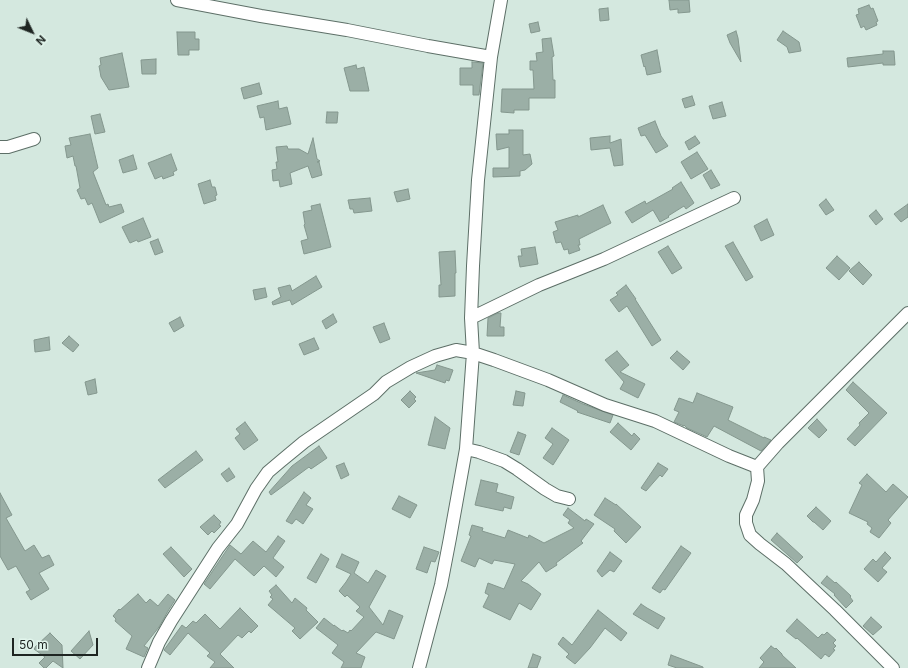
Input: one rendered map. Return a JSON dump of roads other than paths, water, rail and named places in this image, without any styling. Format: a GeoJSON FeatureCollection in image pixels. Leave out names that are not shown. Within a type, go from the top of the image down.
{"type":"FeatureCollection","features":[{"type":"Feature","properties":{"kind":"street"},"geometry":{"type":"LineString","coordinates":[[177,0],[491,57]]}},
{"type":"Feature","properties":{"kind":"street"},"geometry":{"type":"LineString","coordinates":[[418,668],[441,585],[466,449],[474,353],[471,318],[478,180],[491,57],[501,0]]}},
{"type":"Feature","properties":{"kind":"street"},"geometry":{"type":"LineString","coordinates":[[0,147],[8,147],[34,139]]}},
{"type":"Feature","properties":{"kind":"street"},"geometry":{"type":"LineString","coordinates":[[471,318],[539,285],[604,259],[734,198]]}},
{"type":"Feature","properties":{"kind":"street"},"geometry":{"type":"LineString","coordinates":[[893,668],[786,564],[750,535],[746,523],[746,515],[753,500],[758,481],[757,467],[908,313]]}},
{"type":"Feature","properties":{"kind":"street"},"geometry":{"type":"LineString","coordinates":[[148,668],[159,642],[171,621],[218,548],[237,524],[256,489],[268,472],[304,442],[374,394],[386,382],[411,367],[449,351],[456,350],[474,353],[518,368],[604,405],[655,421],[757,467]]}},
{"type":"Feature","properties":{"kind":"street"},"geometry":{"type":"LineString","coordinates":[[466,449],[504,461],[545,489],[557,496],[569,499]]}}]}
